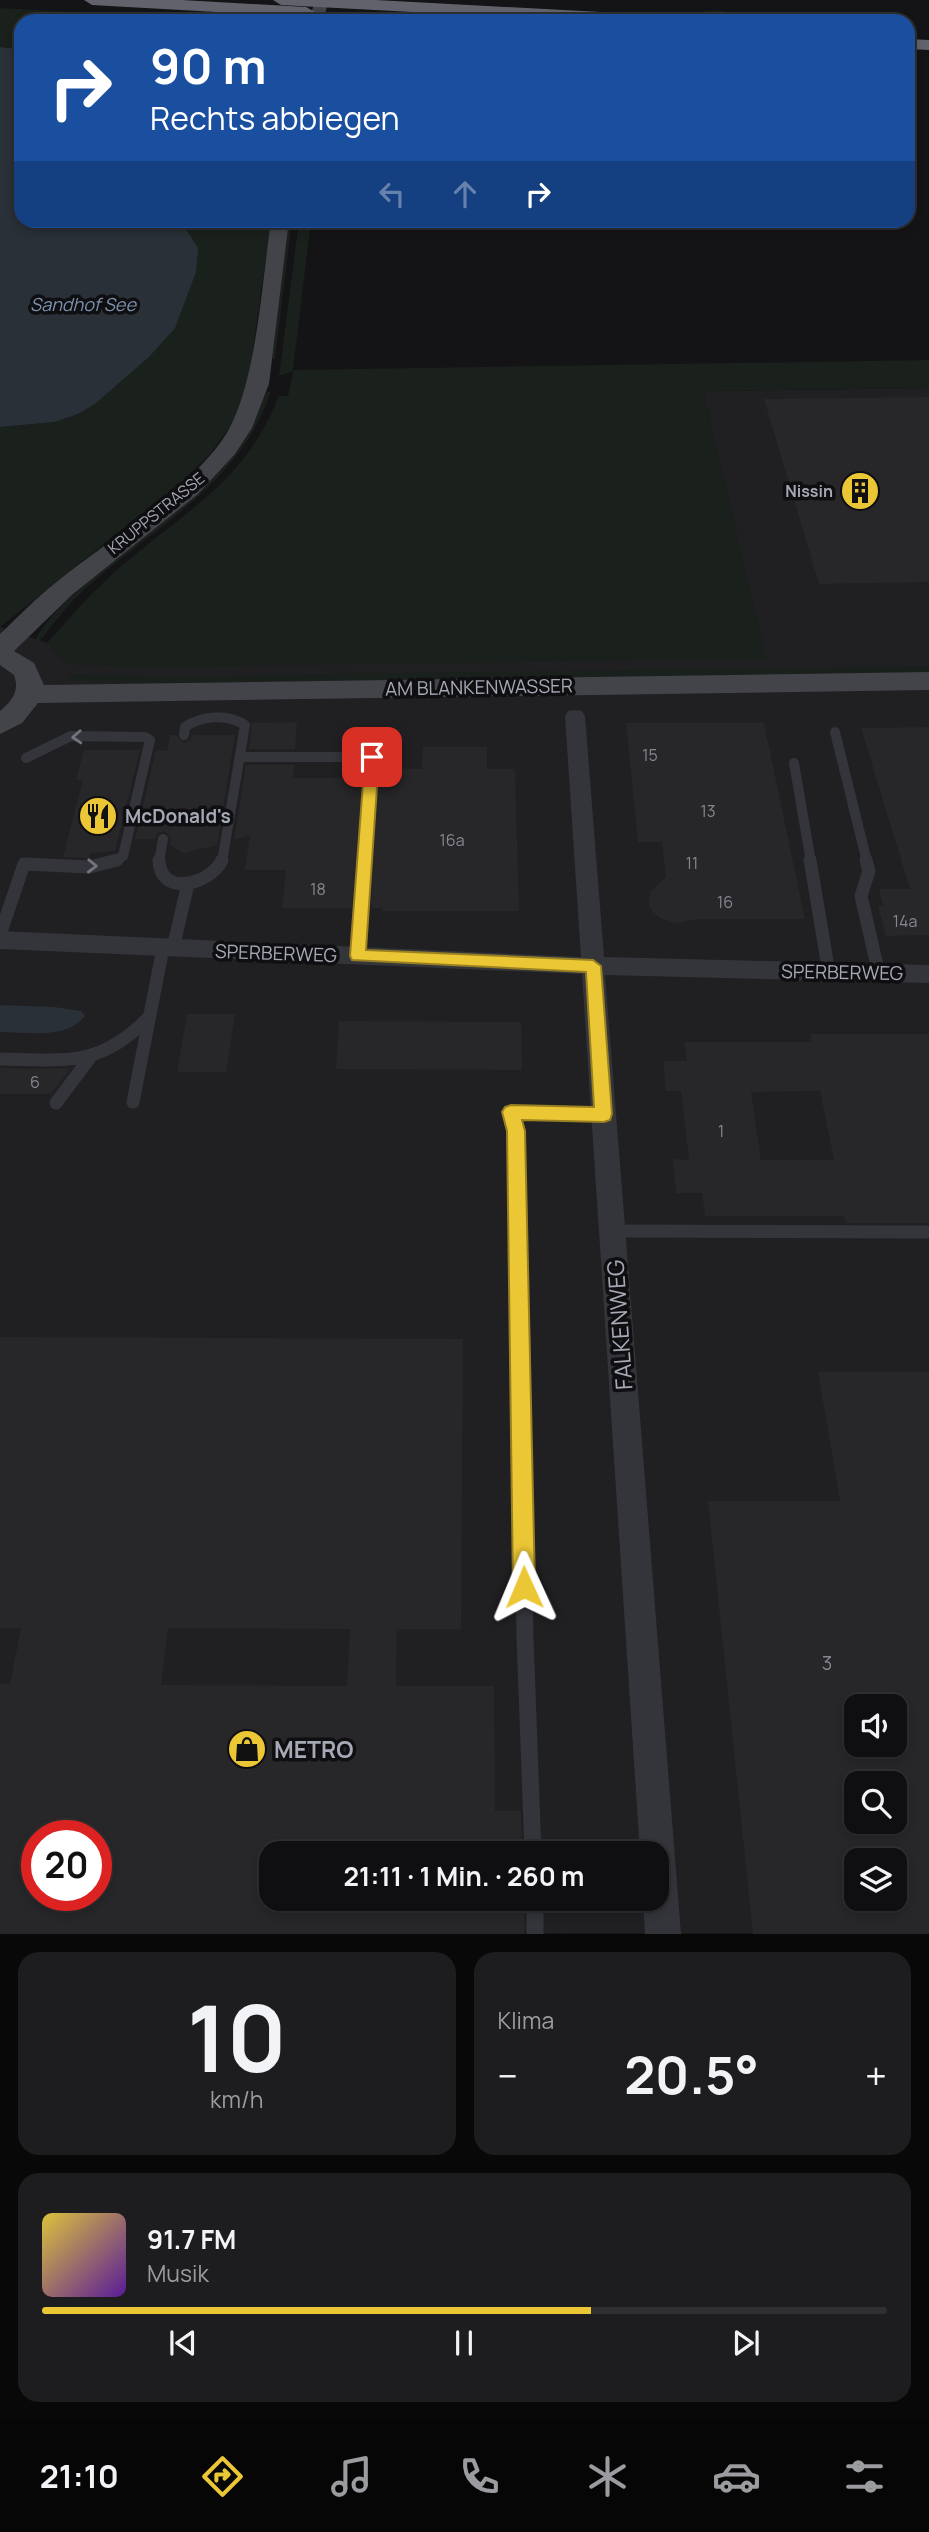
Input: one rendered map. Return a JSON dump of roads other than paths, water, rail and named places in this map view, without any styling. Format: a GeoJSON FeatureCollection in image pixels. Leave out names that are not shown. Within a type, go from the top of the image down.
{"type":"FeatureCollection","features":[{"type":"Feature","properties":{"kind":"highway"},"geometry":{"type":"LineString","coordinates":[[92,0],[484,14]]}},
{"type":"Feature","properties":{"kind":"highway"},"geometry":{"type":"LineString","coordinates":[[281,0],[320,8],[393,14]]}},
{"type":"Feature","properties":{"kind":"street","name":"KRUPPSTRASSE"},"geometry":{"type":"LineString","coordinates":[[0,649],[64,588],[189,490],[218,460],[241,428],[258,384],[279,228]]}},
{"type":"Feature","properties":{"kind":"street"},"geometry":{"type":"LineString","coordinates":[[0,655],[13,659],[25,668],[31,680],[30,694],[23,706],[0,724]]}},
{"type":"Feature","properties":{"kind":"street","name":"AM BLANKENWASSER"},"geometry":{"type":"LineString","coordinates":[[30,694],[929,681]]}},
{"type":"Feature","properties":{"kind":"street","name":"FALKENWEG"},"geometry":{"type":"LineString","coordinates":[[575,716],[663,1934]]}},
{"type":"Feature","properties":{"kind":"street","name":"SPERBERWEG"},"geometry":{"type":"LineString","coordinates":[[0,937],[168,948],[593,966],[929,974]]}},
{"type":"Feature","properties":{"kind":"lane"},"geometry":{"type":"LineString","coordinates":[[163,839],[159,863],[160,871],[167,878],[188,884],[209,878],[222,863],[245,727],[240,721],[195,720],[185,727],[184,735]]}},
{"type":"Feature","properties":{"kind":"lane"},"geometry":{"type":"LineString","coordinates":[[835,732],[869,871],[861,895],[879,974]]}},
{"type":"Feature","properties":{"kind":"lane"},"geometry":{"type":"LineString","coordinates":[[0,937],[24,864],[103,867],[112,865],[123,856],[150,740],[145,737],[71,736],[54,741],[26,758]]}},
{"type":"Feature","properties":{"kind":"lane"},"geometry":{"type":"LineString","coordinates":[[240,757],[372,757],[358,956]]}},
{"type":"Feature","properties":{"kind":"lane"},"geometry":{"type":"LineString","coordinates":[[793,763],[829,973]]}},
{"type":"Feature","properties":{"kind":"lane"},"geometry":{"type":"LineString","coordinates":[[133,1102],[149,1017],[188,884]]}},
{"type":"Feature","properties":{"kind":"lane"},"geometry":{"type":"LineString","coordinates":[[0,1059],[89,1059],[120,1046],[134,1035],[149,1017]]}},
{"type":"Feature","properties":{"kind":"lane"},"geometry":{"type":"LineString","coordinates":[[56,1103],[89,1059]]}},
{"type":"Feature","properties":{"kind":"lane"},"geometry":{"type":"LineString","coordinates":[[534,1841],[523,1562],[516,1131],[511,1112],[604,1114]]}},
{"type":"Feature","properties":{"kind":"lane"},"geometry":{"type":"LineString","coordinates":[[612,1231],[929,1232]]}},
{"type":"Feature","properties":{"kind":"lane"},"geometry":{"type":"LineString","coordinates":[[535,1911],[535,1934]]}},
{"type":"Feature","properties":{"kind":"water","name":"Sandhof See"},"geometry":{"type":"Polygon","coordinates":[[[0,47],[14,48],[14,228],[186,228],[198,248],[196,272],[175,328],[149,357],[95,404],[78,414],[55,422],[0,427],[0,47]]]}},
{"type":"Feature","properties":{"kind":"water"},"geometry":{"type":"Polygon","coordinates":[[[0,1005],[54,1007],[81,1011],[85,1016],[77,1024],[57,1032],[0,1032],[0,1005]]]}},
{"type":"Feature","properties":{"kind":"place","name":"Nissin"},"geometry":{"type":"Point","coordinates":[860,491]}},
{"type":"Feature","properties":{"kind":"place","name":"McDonald's"},"geometry":{"type":"Point","coordinates":[98,816]}},
{"type":"Feature","properties":{"kind":"place","name":"METRO"},"geometry":{"type":"Point","coordinates":[247,1749]}}]}
